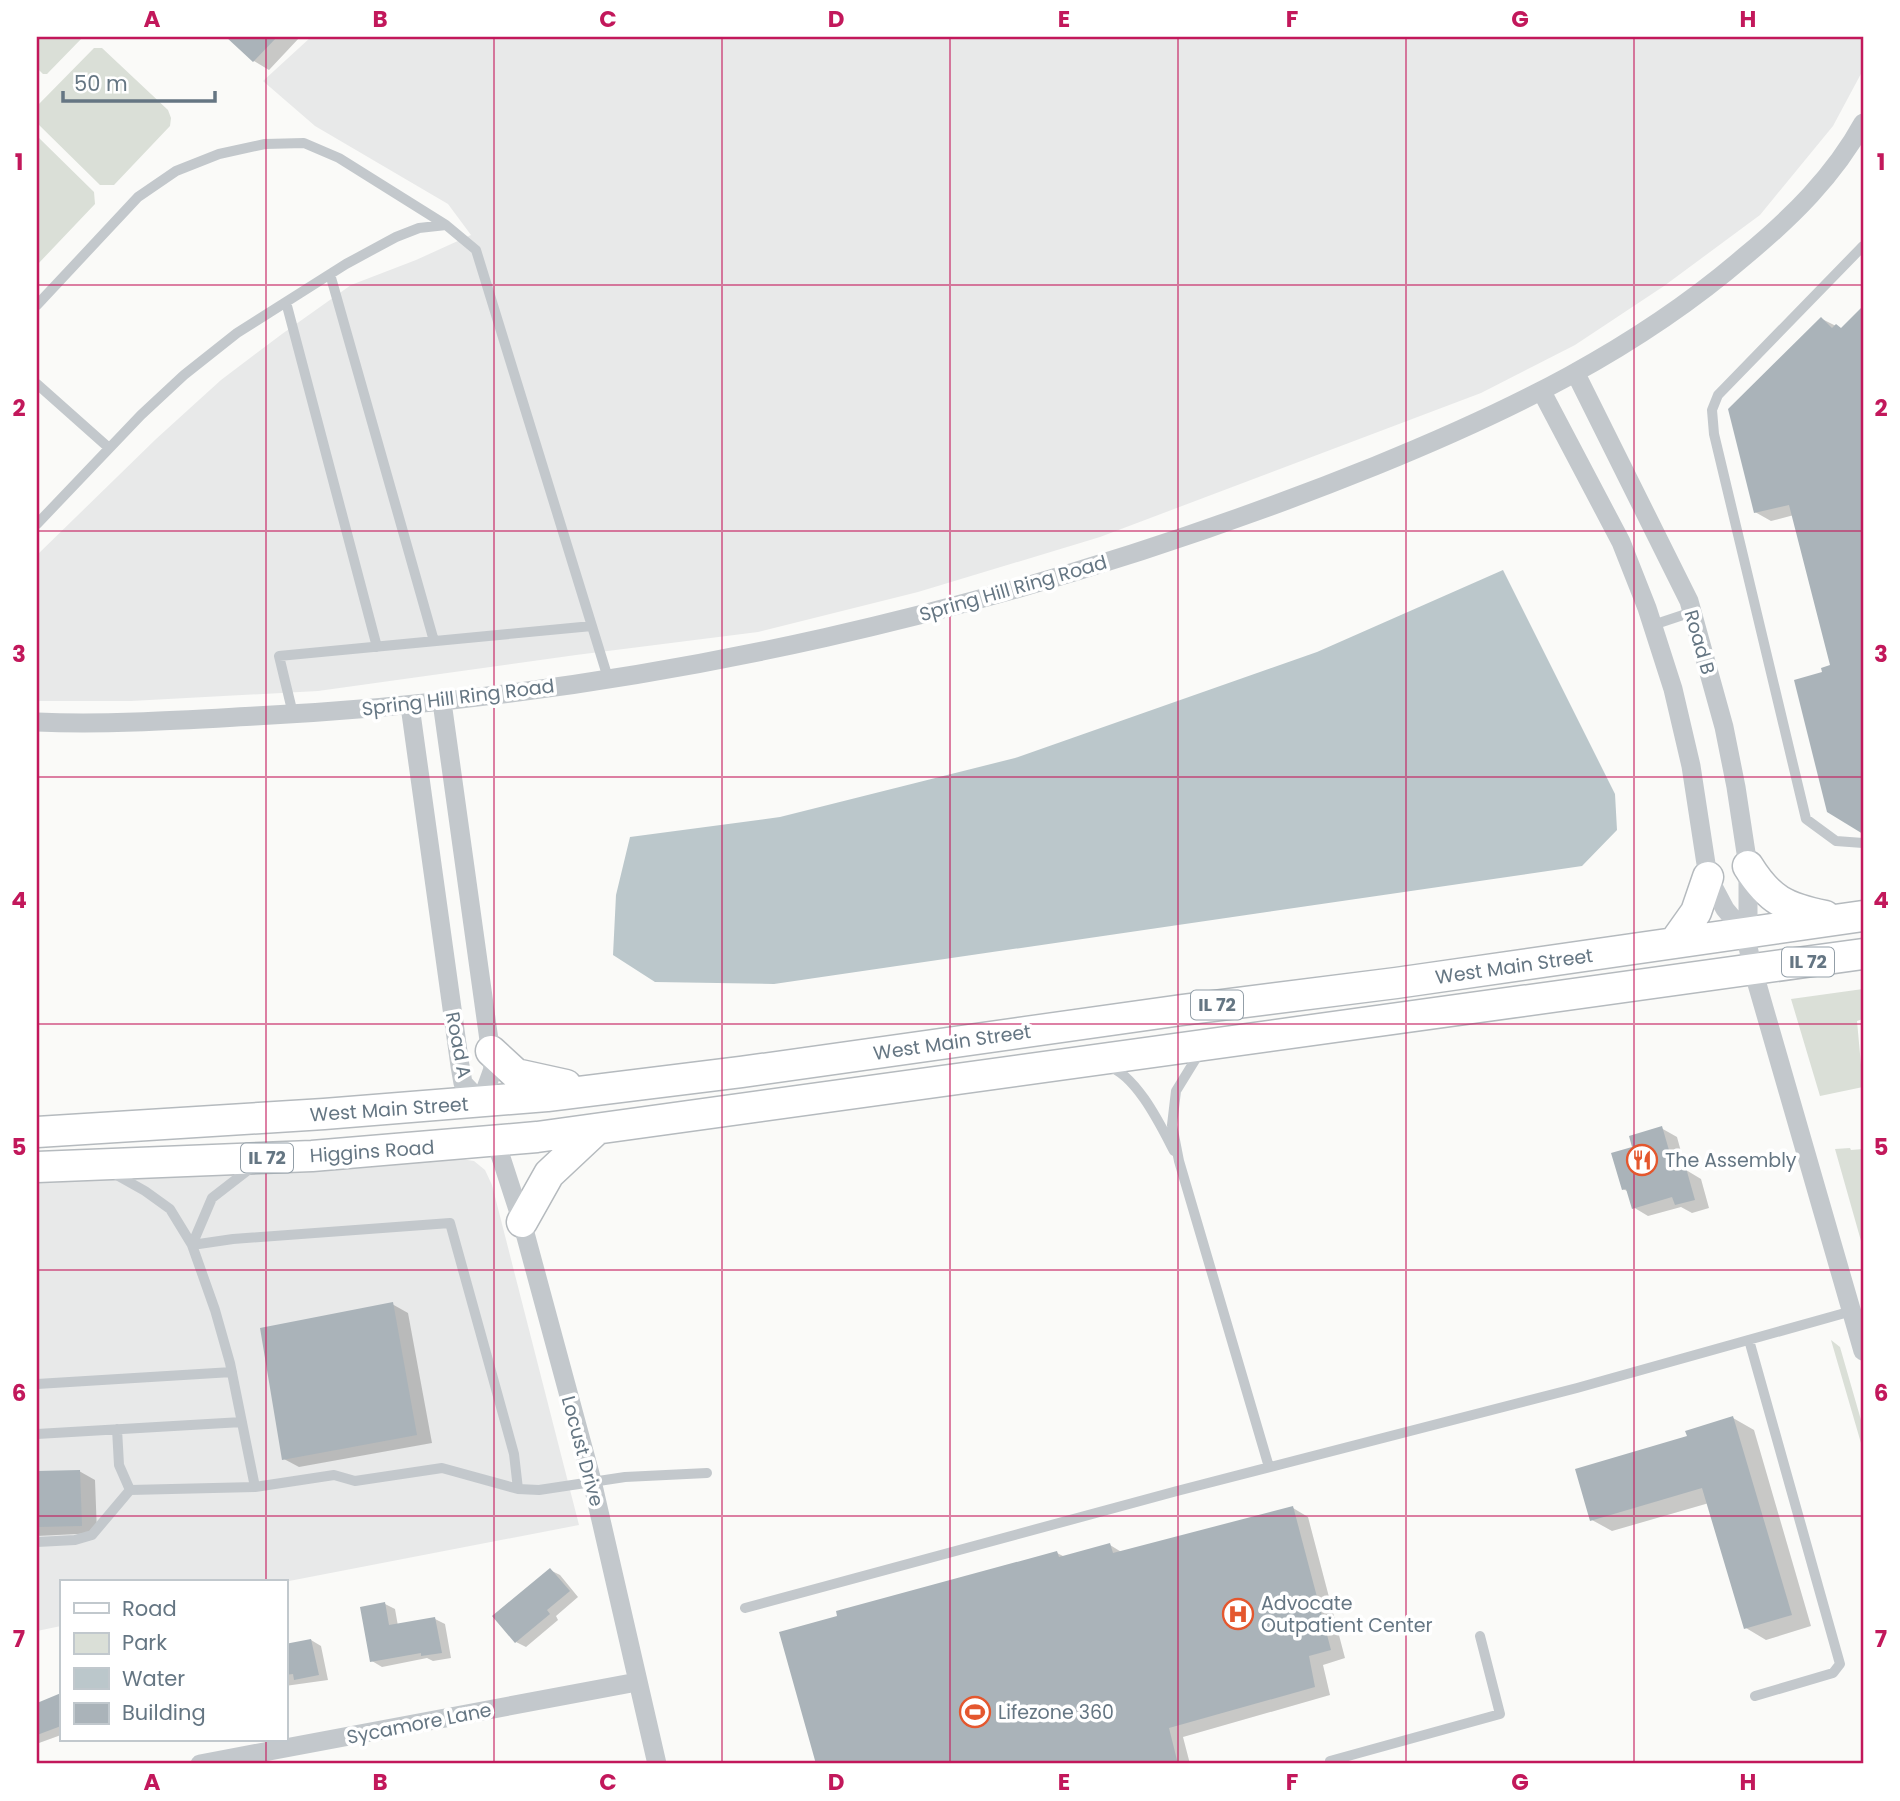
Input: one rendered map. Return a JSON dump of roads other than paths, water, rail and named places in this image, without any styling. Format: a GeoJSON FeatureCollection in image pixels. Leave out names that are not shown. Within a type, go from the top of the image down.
{"type":"FeatureCollection","features":[{"type":"Feature","properties":{"kind":"main road"},"geometry":{"type":"LineString","coordinates":[[1748,866],[1769,895],[1786,905],[1853,918]]}},
{"type":"Feature","properties":{"kind":"main road"},"geometry":{"type":"LineString","coordinates":[[1674,943],[1696,912],[1708,877]]}},
{"type":"Feature","properties":{"kind":"main road","name":"West Main Street"},"geometry":{"type":"LineString","coordinates":[[37,1132],[591,1091],[1182,1010],[1396,984],[1853,918]]}},
{"type":"Feature","properties":{"kind":"main road","name":"West Main Street"},"geometry":{"type":"LineString","coordinates":[[496,1142],[1863,954]]}},
{"type":"Feature","properties":{"kind":"main road"},"geometry":{"type":"LineString","coordinates":[[491,1051],[516,1074],[591,1091]]}},
{"type":"Feature","properties":{"kind":"main road"},"geometry":{"type":"LineString","coordinates":[[481,1101],[496,1142]]}},
{"type":"Feature","properties":{"kind":"main road"},"geometry":{"type":"LineString","coordinates":[[522,1222],[549,1174],[597,1129]]}},
{"type":"Feature","properties":{"kind":"main road","name":"Higgins Road"},"geometry":{"type":"LineString","coordinates":[[37,1167],[312,1156],[496,1142]]}},
{"type":"Feature","properties":{"kind":"street","name":"Spring Hill Ring Road"},"geometry":{"type":"LineString","coordinates":[[37,722],[192,720],[410,706],[608,678],[755,652],[915,617],[1164,544],[1314,490],[1432,443],[1542,391],[1606,357],[1682,307],[1778,228],[1820,185],[1854,140],[1863,123]]}},
{"type":"Feature","properties":{"kind":"street","name":"Road B"},"geometry":{"type":"LineString","coordinates":[[1576,374],[1689,601],[1724,727],[1736,787],[1748,866],[1748,914],[1745,933],[1753,970],[1863,1351]]}},
{"type":"Feature","properties":{"kind":"street","name":"Road B"},"geometry":{"type":"LineString","coordinates":[[1542,391],[1621,542],[1653,625],[1673,688],[1691,766],[1708,877],[1725,909],[1745,933]]}},
{"type":"Feature","properties":{"kind":"street","name":"Road A"},"geometry":{"type":"LineString","coordinates":[[410,706],[463,1083],[481,1101],[493,1069],[442,702]]}},
{"type":"Feature","properties":{"kind":"street","name":"Locust Drive"},"geometry":{"type":"LineString","coordinates":[[496,1142],[522,1222],[592,1481],[657,1764]]}},
{"type":"Feature","properties":{"kind":"street","name":"Sycamore Lane"},"geometry":{"type":"LineString","coordinates":[[200,1764],[637,1682]]}},
{"type":"Feature","properties":{"kind":"lane"},"geometry":{"type":"LineString","coordinates":[[37,305],[138,197],[176,170],[219,154],[265,144],[304,143],[339,158],[446,225],[476,250],[608,678]]}},
{"type":"Feature","properties":{"kind":"lane"},"geometry":{"type":"LineString","coordinates":[[37,524],[109,448],[184,375],[237,333],[330,274],[396,237],[419,228],[446,225]]}},
{"type":"Feature","properties":{"kind":"lane"},"geometry":{"type":"LineString","coordinates":[[1863,246],[1718,395],[1712,410],[1714,434],[1806,819],[1836,841],[1863,843]]}},
{"type":"Feature","properties":{"kind":"lane"},"geometry":{"type":"LineString","coordinates":[[330,274],[434,641]]}},
{"type":"Feature","properties":{"kind":"lane"},"geometry":{"type":"LineString","coordinates":[[286,302],[377,647]]}},
{"type":"Feature","properties":{"kind":"lane"},"geometry":{"type":"LineString","coordinates":[[37,384],[109,448]]}},
{"type":"Feature","properties":{"kind":"lane"},"geometry":{"type":"LineString","coordinates":[[1653,625],[1692,612]]}},
{"type":"Feature","properties":{"kind":"lane"},"geometry":{"type":"LineString","coordinates":[[293,714],[279,656],[592,626]]}},
{"type":"Feature","properties":{"kind":"lane"},"geometry":{"type":"LineString","coordinates":[[1204,1046],[1176,1091],[1172,1125],[1179,1161],[1269,1467]]}},
{"type":"Feature","properties":{"kind":"lane"},"geometry":{"type":"LineString","coordinates":[[1092,1061],[1113,1067],[1140,1091],[1179,1161]]}},
{"type":"Feature","properties":{"kind":"lane"},"geometry":{"type":"LineString","coordinates":[[192,1245],[212,1198],[266,1158]]}},
{"type":"Feature","properties":{"kind":"lane"},"geometry":{"type":"LineString","coordinates":[[97,1164],[145,1191],[170,1209],[192,1245],[215,1310],[232,1372],[255,1487]]}},
{"type":"Feature","properties":{"kind":"lane"},"geometry":{"type":"LineString","coordinates":[[192,1245],[233,1239],[450,1223],[514,1454],[518,1489]]}},
{"type":"Feature","properties":{"kind":"lane"},"geometry":{"type":"LineString","coordinates":[[745,1608],[1269,1467],[1577,1388],[1852,1311]]}},
{"type":"Feature","properties":{"kind":"lane"},"geometry":{"type":"LineString","coordinates":[[1749,1340],[1840,1664],[1833,1673],[1755,1696]]}},
{"type":"Feature","properties":{"kind":"lane"},"geometry":{"type":"LineString","coordinates":[[37,1384],[232,1372]]}},
{"type":"Feature","properties":{"kind":"lane"},"geometry":{"type":"LineString","coordinates":[[37,1434],[242,1422]]}},
{"type":"Feature","properties":{"kind":"lane"},"geometry":{"type":"LineString","coordinates":[[117,1429],[119,1465],[130,1490]]}},
{"type":"Feature","properties":{"kind":"lane"},"geometry":{"type":"LineString","coordinates":[[37,1542],[75,1540],[92,1535],[130,1490],[255,1487],[334,1475],[355,1481],[442,1468],[518,1489],[539,1490],[625,1476],[707,1473]]}},
{"type":"Feature","properties":{"kind":"lane"},"geometry":{"type":"LineString","coordinates":[[1331,1764],[1330,1761],[1500,1714],[1480,1636]]}},
{"type":"Feature","properties":{"kind":"water"},"geometry":{"type":"Polygon","coordinates":[[[1503,570],[1615,794],[1617,830],[1582,866],[774,984],[655,982],[613,955],[616,895],[630,837],[780,817],[1015,758],[1317,652],[1503,570]]]}},
{"type":"Feature","properties":{"kind":"place","name":"The Assembly"},"geometry":{"type":"Point","coordinates":[1642,1160]}},
{"type":"Feature","properties":{"kind":"place","name":"Advocate Outpatient Center"},"geometry":{"type":"Point","coordinates":[1238,1614]}},
{"type":"Feature","properties":{"kind":"place","name":"Lifezone 360"},"geometry":{"type":"Point","coordinates":[975,1712]}}]}
